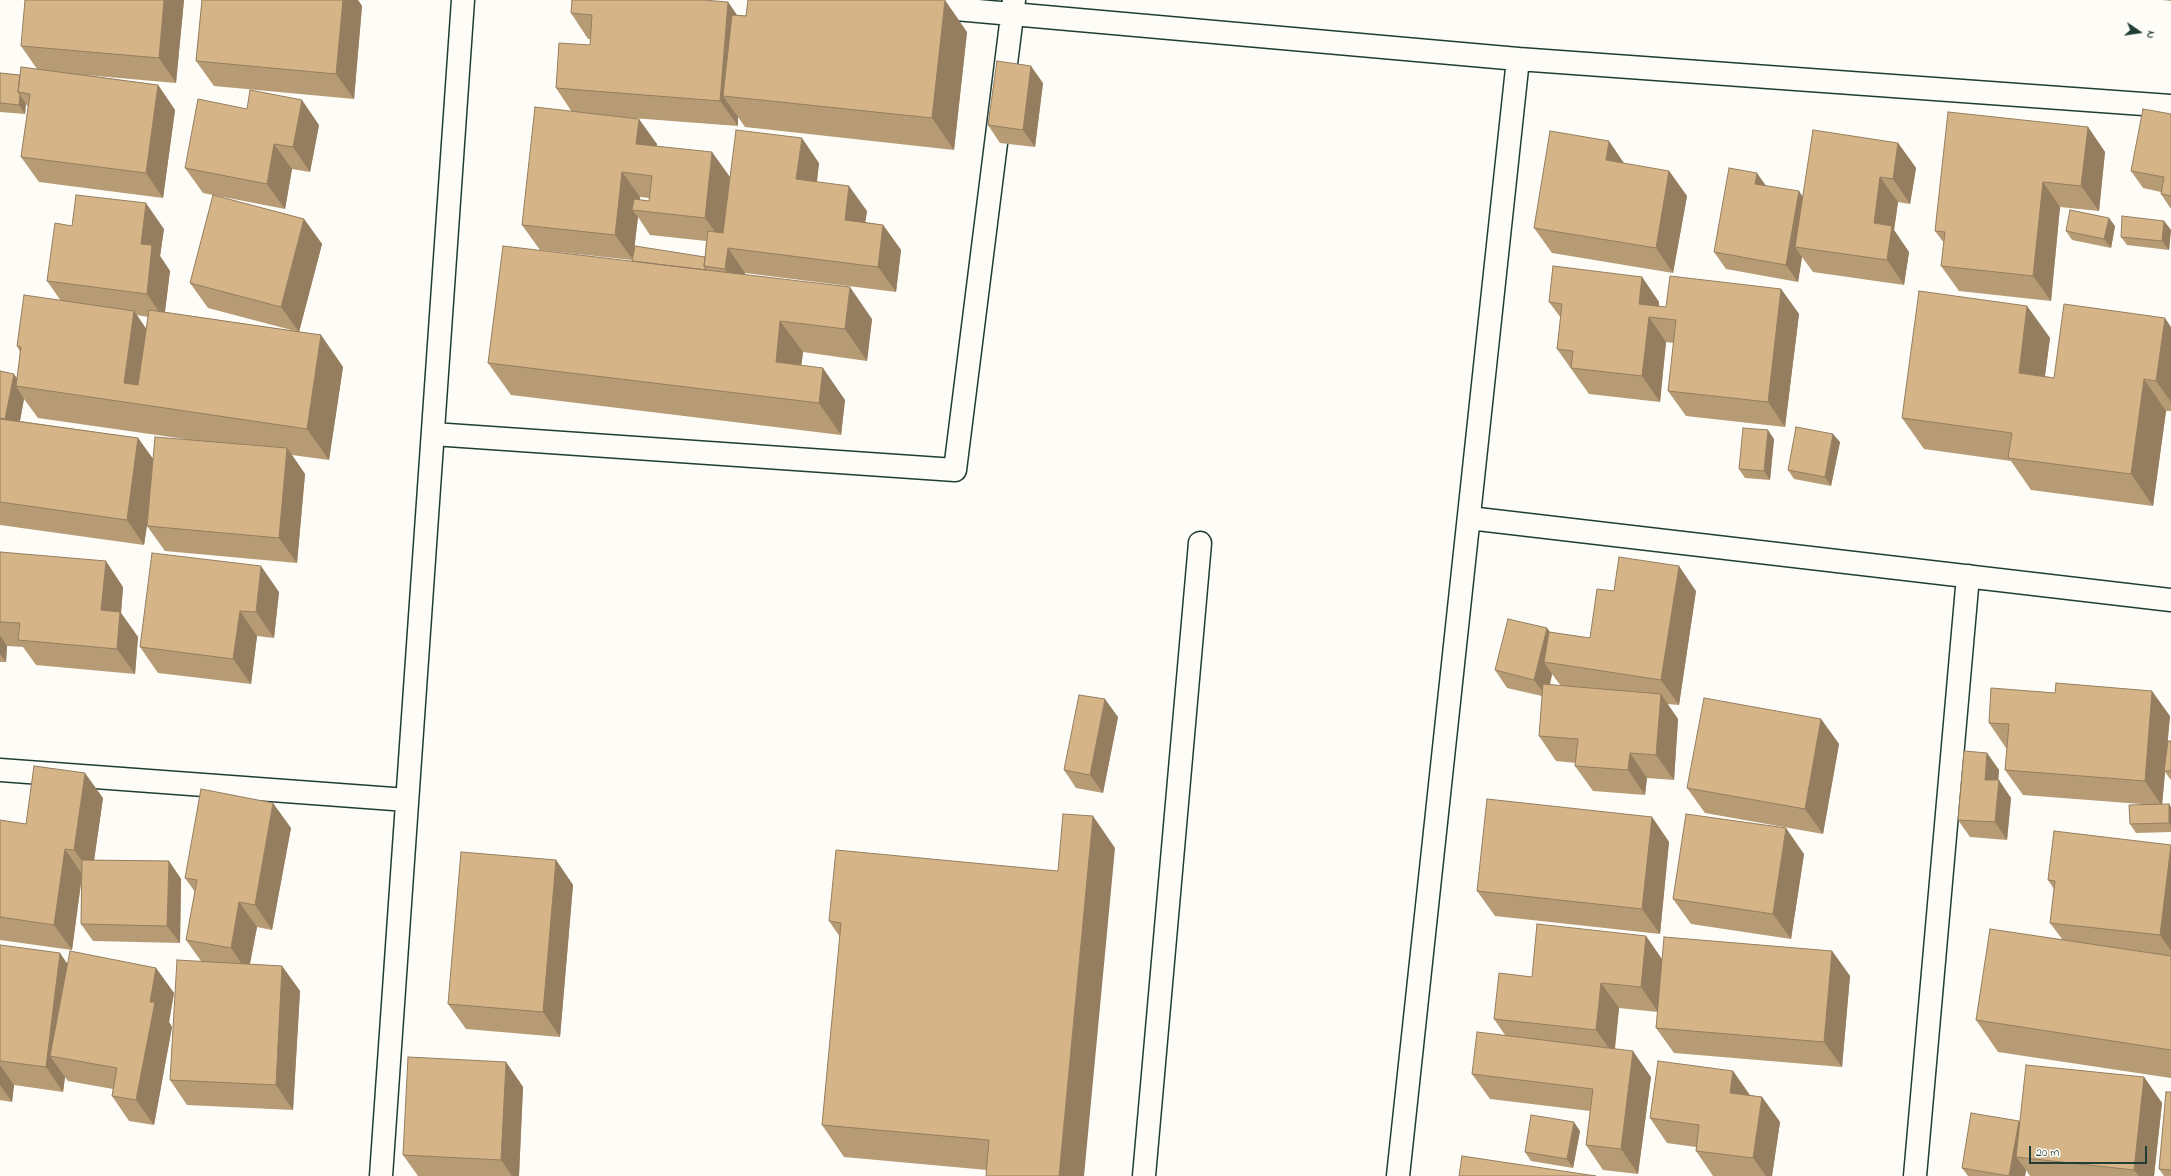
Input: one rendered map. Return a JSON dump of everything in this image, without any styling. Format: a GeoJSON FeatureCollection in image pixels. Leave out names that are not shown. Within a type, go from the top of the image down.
{"type":"FeatureCollection","features":[{"type":"Feature","properties":{"kind":"street"},"geometry":{"type":"LineString","coordinates":[[381,1176],[463,0]]}},
{"type":"Feature","properties":{"kind":"street"},"geometry":{"type":"LineString","coordinates":[[903,5],[1014,7],[1518,59],[2171,106]]}},
{"type":"Feature","properties":{"kind":"street"},"geometry":{"type":"LineString","coordinates":[[433,434],[955,470],[1014,7]]}},
{"type":"Feature","properties":{"kind":"street"},"geometry":{"type":"LineString","coordinates":[[1398,1176],[1518,59]]}},
{"type":"Feature","properties":{"kind":"street"},"geometry":{"type":"LineString","coordinates":[[1469,518],[2171,600]]}},
{"type":"Feature","properties":{"kind":"street"},"geometry":{"type":"LineString","coordinates":[[1144,1176],[1200,543]]}},
{"type":"Feature","properties":{"kind":"street"},"geometry":{"type":"LineString","coordinates":[[1915,1176],[1968,576]]}},
{"type":"Feature","properties":{"kind":"street"},"geometry":{"type":"LineString","coordinates":[[0,770],[407,800]]}},
{"type":"Feature","properties":{"kind":"building"},"geometry":{"type":"Polygon","coordinates":[[[25,0],[164,0],[159,58],[21,46],[25,0]]]}},
{"type":"Feature","properties":{"kind":"building"},"geometry":{"type":"Polygon","coordinates":[[[202,0],[343,0],[336,74],[196,61],[202,0]]]}},
{"type":"Feature","properties":{"kind":"building"},"geometry":{"type":"Polygon","coordinates":[[[572,0],[703,0],[728,2],[720,101],[556,88],[559,43],[590,45],[592,15],[571,13],[572,0]]]}},
{"type":"Feature","properties":{"kind":"building"},"geometry":{"type":"Polygon","coordinates":[[[748,0],[945,0],[932,118],[723,96],[732,15],[746,16],[748,0]]]}},
{"type":"Feature","properties":{"kind":"building"},"geometry":{"type":"Polygon","coordinates":[[[997,61],[1031,66],[1023,130],[988,125],[997,61]]]}},
{"type":"Feature","properties":{"kind":"building"},"geometry":{"type":"Polygon","coordinates":[[[21,67],[158,85],[146,173],[21,157],[30,94],[18,92],[21,67]]]}},
{"type":"Feature","properties":{"kind":"building"},"geometry":{"type":"Polygon","coordinates":[[[0,73],[20,75],[18,92],[20,95],[19,105],[0,103],[0,73]]]}},
{"type":"Feature","properties":{"kind":"building"},"geometry":{"type":"Polygon","coordinates":[[[250,90],[302,100],[293,147],[274,144],[267,184],[185,168],[198,99],[247,109],[250,90]]]}},
{"type":"Feature","properties":{"kind":"building"},"geometry":{"type":"Polygon","coordinates":[[[535,107],[639,119],[636,144],[712,152],[705,218],[632,210],[634,199],[649,201],[652,176],[622,172],[615,235],[522,225],[535,107]]]}},
{"type":"Feature","properties":{"kind":"building"},"geometry":{"type":"Polygon","coordinates":[[[2143,109],[2171,114],[2171,196],[2161,194],[2164,177],[2131,171],[2143,109]]]}},
{"type":"Feature","properties":{"kind":"building"},"geometry":{"type":"Polygon","coordinates":[[[1948,112],[2088,127],[2081,186],[2043,182],[2033,276],[1941,266],[1945,232],[1935,231],[1948,112]]]}},
{"type":"Feature","properties":{"kind":"building"},"geometry":{"type":"Polygon","coordinates":[[[736,130],[802,138],[796,179],[849,186],[845,220],[883,225],[878,267],[728,248],[725,269],[704,266],[708,231],[723,233],[736,130]]]}},
{"type":"Feature","properties":{"kind":"building"},"geometry":{"type":"Polygon","coordinates":[[[1813,130],[1898,143],[1893,179],[1880,177],[1874,223],[1892,226],[1887,260],[1795,247],[1813,130]]]}},
{"type":"Feature","properties":{"kind":"building"},"geometry":{"type":"Polygon","coordinates":[[[1550,131],[1609,141],[1606,160],[1669,171],[1656,248],[1534,228],[1550,131]]]}},
{"type":"Feature","properties":{"kind":"building"},"geometry":{"type":"Polygon","coordinates":[[[1729,168],[1757,173],[1755,184],[1799,191],[1786,265],[1714,252],[1729,168]]]}},
{"type":"Feature","properties":{"kind":"building"},"geometry":{"type":"Polygon","coordinates":[[[76,195],[146,203],[141,244],[152,245],[147,294],[47,281],[55,223],[72,226],[76,195]]]}},
{"type":"Feature","properties":{"kind":"building"},"geometry":{"type":"Polygon","coordinates":[[[213,195],[304,219],[281,307],[190,283],[213,195]]]}},
{"type":"Feature","properties":{"kind":"building"},"geometry":{"type":"Polygon","coordinates":[[[2070,210],[2109,218],[2104,239],[2066,231],[2070,210]]]}},
{"type":"Feature","properties":{"kind":"building"},"geometry":{"type":"Polygon","coordinates":[[[2122,216],[2164,221],[2162,241],[2121,237],[2122,216]]]}},
{"type":"Feature","properties":{"kind":"building"},"geometry":{"type":"Polygon","coordinates":[[[503,246],[850,287],[845,329],[780,321],[776,362],[823,368],[819,403],[488,363],[503,246]]]}},
{"type":"Feature","properties":{"kind":"building"},"geometry":{"type":"Polygon","coordinates":[[[635,246],[705,257],[704,266],[706,270],[632,261],[635,246]]]}},
{"type":"Feature","properties":{"kind":"building"},"geometry":{"type":"Polygon","coordinates":[[[1553,266],[1642,277],[1639,304],[1666,307],[1670,276],[1781,289],[1768,402],[1668,391],[1676,320],[1649,317],[1642,376],[1571,368],[1573,351],[1557,349],[1562,304],[1549,302],[1553,266]]]}},
{"type":"Feature","properties":{"kind":"building"},"geometry":{"type":"Polygon","coordinates":[[[1919,291],[2027,306],[2019,373],[2054,378],[2064,304],[2165,318],[2156,381],[2144,379],[2131,474],[2008,458],[2012,433],[1902,418],[1919,291]]]}},
{"type":"Feature","properties":{"kind":"building"},"geometry":{"type":"Polygon","coordinates":[[[24,295],[134,311],[124,383],[138,385],[149,310],[321,335],[307,429],[16,386],[21,347],[17,346],[24,295]]]}},
{"type":"Feature","properties":{"kind":"building"},"geometry":{"type":"Polygon","coordinates":[[[0,371],[14,374],[5,419],[0,418],[0,371]]]}},
{"type":"Feature","properties":{"kind":"building"},"geometry":{"type":"Polygon","coordinates":[[[0,419],[138,438],[127,520],[0,502],[0,419]]]}},
{"type":"Feature","properties":{"kind":"building"},"geometry":{"type":"Polygon","coordinates":[[[1796,427],[1833,434],[1825,477],[1788,470],[1796,427]]]}},
{"type":"Feature","properties":{"kind":"building"},"geometry":{"type":"Polygon","coordinates":[[[1743,428],[1768,430],[1764,471],[1739,469],[1743,428]]]}},
{"type":"Feature","properties":{"kind":"building"},"geometry":{"type":"Polygon","coordinates":[[[155,437],[287,448],[279,538],[147,526],[155,437]]]}},
{"type":"Feature","properties":{"kind":"building"},"geometry":{"type":"Polygon","coordinates":[[[0,552],[106,561],[101,610],[120,612],[117,649],[18,640],[20,623],[0,622],[0,552]]]}},
{"type":"Feature","properties":{"kind":"building"},"geometry":{"type":"Polygon","coordinates":[[[152,553],[261,566],[256,612],[240,611],[233,659],[140,647],[152,553]]]}},
{"type":"Feature","properties":{"kind":"building"},"geometry":{"type":"Polygon","coordinates":[[[1619,557],[1679,566],[1661,680],[1544,662],[1549,632],[1590,638],[1597,589],[1614,591],[1619,557]]]}},
{"type":"Feature","properties":{"kind":"building"},"geometry":{"type":"Polygon","coordinates":[[[1508,619],[1547,628],[1534,680],[1495,670],[1508,619]]]}},
{"type":"Feature","properties":{"kind":"building"},"geometry":{"type":"Polygon","coordinates":[[[2056,683],[2152,691],[2145,781],[2005,770],[2009,724],[1989,723],[1991,688],[2055,693],[2056,683]]]}},
{"type":"Feature","properties":{"kind":"building"},"geometry":{"type":"Polygon","coordinates":[[[1543,684],[1661,694],[1656,755],[1630,753],[1628,770],[1575,766],[1578,739],[1539,736],[1543,684]]]}},
{"type":"Feature","properties":{"kind":"building"},"geometry":{"type":"Polygon","coordinates":[[[1079,695],[1105,699],[1090,775],[1064,770],[1079,695]]]}},
{"type":"Feature","properties":{"kind":"building"},"geometry":{"type":"Polygon","coordinates":[[[1704,698],[1821,719],[1805,809],[1687,788],[1704,698]]]}},
{"type":"Feature","properties":{"kind":"building"},"geometry":{"type":"Polygon","coordinates":[[[2168,741],[2171,741],[2171,771],[2164,771],[2168,741]]]}},
{"type":"Feature","properties":{"kind":"building"},"geometry":{"type":"Polygon","coordinates":[[[1964,751],[1987,753],[1985,780],[1999,780],[1995,822],[1958,820],[1964,751]]]}},
{"type":"Feature","properties":{"kind":"building"},"geometry":{"type":"Polygon","coordinates":[[[34,766],[85,773],[74,850],[65,849],[54,925],[0,917],[0,820],[26,824],[34,766]]]}},
{"type":"Feature","properties":{"kind":"building"},"geometry":{"type":"Polygon","coordinates":[[[201,789],[273,803],[255,905],[239,902],[231,948],[186,940],[197,880],[185,878],[201,789]]]}},
{"type":"Feature","properties":{"kind":"building"},"geometry":{"type":"Polygon","coordinates":[[[1487,799],[1652,817],[1642,909],[1477,891],[1487,799]]]}},
{"type":"Feature","properties":{"kind":"building"},"geometry":{"type":"Polygon","coordinates":[[[2169,804],[2169,823],[2130,824],[2129,805],[2169,804]]]}},
{"type":"Feature","properties":{"kind":"building"},"geometry":{"type":"Polygon","coordinates":[[[1063,814],[1093,816],[1059,1176],[986,1176],[989,1140],[822,1125],[841,923],[829,921],[836,850],[1058,871],[1063,814]]]}},
{"type":"Feature","properties":{"kind":"building"},"geometry":{"type":"Polygon","coordinates":[[[1686,814],[1786,828],[1773,914],[1673,899],[1686,814]]]}},
{"type":"Feature","properties":{"kind":"building"},"geometry":{"type":"Polygon","coordinates":[[[2054,831],[2171,845],[2160,935],[2050,923],[2055,881],[2048,880],[2054,831]]]}},
{"type":"Feature","properties":{"kind":"building"},"geometry":{"type":"Polygon","coordinates":[[[461,852],[556,860],[543,1012],[448,1004],[461,852]]]}},
{"type":"Feature","properties":{"kind":"building"},"geometry":{"type":"Polygon","coordinates":[[[82,860],[169,861],[167,926],[81,924],[82,860]]]}},
{"type":"Feature","properties":{"kind":"building"},"geometry":{"type":"Polygon","coordinates":[[[1537,924],[1646,936],[1641,987],[1601,983],[1596,1030],[1494,1019],[1499,973],[1532,977],[1537,924]]]}},
{"type":"Feature","properties":{"kind":"building"},"geometry":{"type":"Polygon","coordinates":[[[1990,929],[2171,956],[2171,1050],[1976,1020],[1990,929]]]}},
{"type":"Feature","properties":{"kind":"building"},"geometry":{"type":"Polygon","coordinates":[[[1664,937],[1832,951],[1824,1042],[1656,1028],[1664,937]]]}},
{"type":"Feature","properties":{"kind":"building"},"geometry":{"type":"Polygon","coordinates":[[[0,945],[60,953],[46,1067],[0,1061],[0,945]]]}},
{"type":"Feature","properties":{"kind":"building"},"geometry":{"type":"Polygon","coordinates":[[[70,951],[156,968],[150,1002],[155,1002],[136,1100],[112,1096],[117,1068],[50,1056],[70,951]]]}},
{"type":"Feature","properties":{"kind":"building"},"geometry":{"type":"Polygon","coordinates":[[[177,960],[282,966],[276,1085],[170,1080],[177,960]]]}},
{"type":"Feature","properties":{"kind":"building"},"geometry":{"type":"Polygon","coordinates":[[[1477,1032],[1633,1051],[1621,1149],[1586,1145],[1593,1089],[1472,1074],[1477,1032]]]}},
{"type":"Feature","properties":{"kind":"building"},"geometry":{"type":"Polygon","coordinates":[[[408,1057],[506,1062],[501,1160],[403,1155],[408,1057]]]}},
{"type":"Feature","properties":{"kind":"building"},"geometry":{"type":"Polygon","coordinates":[[[1658,1061],[1733,1071],[1730,1093],[1762,1097],[1753,1158],[1696,1151],[1699,1125],[1650,1118],[1658,1061]]]}},
{"type":"Feature","properties":{"kind":"building"},"geometry":{"type":"Polygon","coordinates":[[[2026,1065],[2144,1077],[2134,1170],[2016,1157],[2026,1065]]]}},
{"type":"Feature","properties":{"kind":"building"},"geometry":{"type":"Polygon","coordinates":[[[2166,1092],[2171,1092],[2171,1170],[2159,1169],[2166,1092]]]}},
{"type":"Feature","properties":{"kind":"building"},"geometry":{"type":"Polygon","coordinates":[[[1971,1113],[2019,1121],[2009,1176],[1962,1168],[1971,1113]]]}},
{"type":"Feature","properties":{"kind":"building"},"geometry":{"type":"Polygon","coordinates":[[[1531,1115],[1574,1122],[1567,1159],[1525,1152],[1531,1115]]]}},
{"type":"Feature","properties":{"kind":"building"},"geometry":{"type":"Polygon","coordinates":[[[1462,1156],[1596,1176],[1459,1176],[1462,1156]]]}}]}
